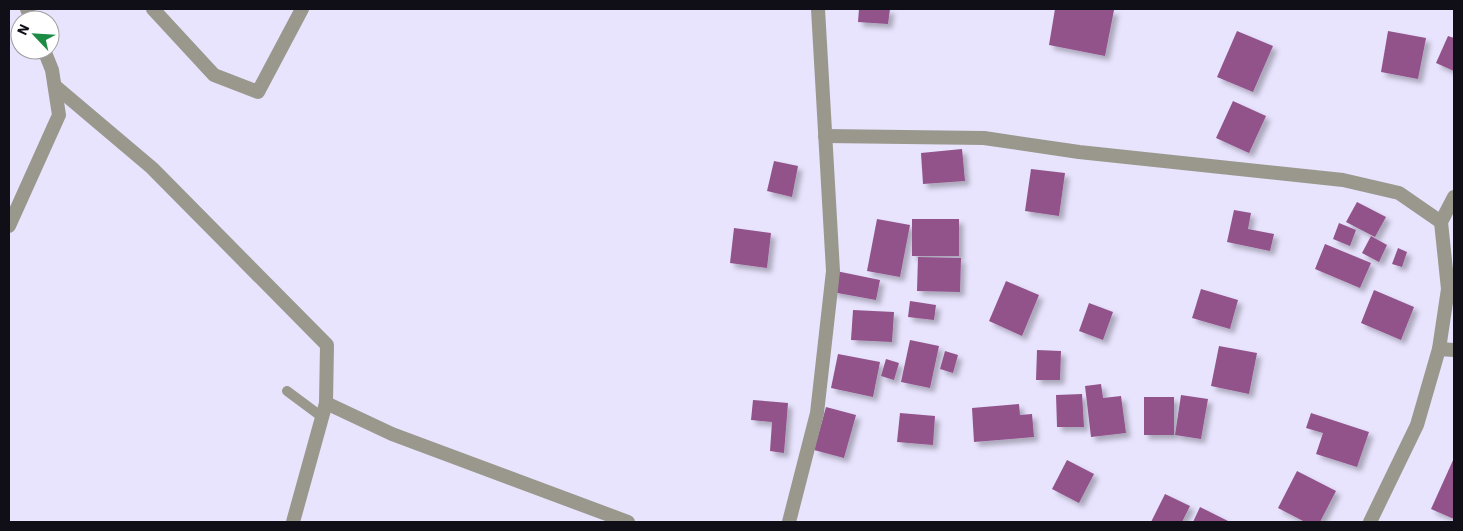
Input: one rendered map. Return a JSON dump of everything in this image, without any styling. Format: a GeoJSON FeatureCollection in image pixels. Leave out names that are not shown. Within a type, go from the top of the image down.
{"type":"FeatureCollection","features":[{"type":"Feature","properties":{"kind":"street"},"geometry":{"type":"LineString","coordinates":[[152,9],[214,75],[258,92],[302,9]]}},
{"type":"Feature","properties":{"kind":"street"},"geometry":{"type":"LineString","coordinates":[[789,522],[817,413],[833,271],[818,9]]}},
{"type":"Feature","properties":{"kind":"street"},"geometry":{"type":"LineString","coordinates":[[9,226],[59,115],[52,70],[48,60]]}},
{"type":"Feature","properties":{"kind":"street"},"geometry":{"type":"LineString","coordinates":[[55,86],[152,168],[327,345],[326,403],[293,522]]}},
{"type":"Feature","properties":{"kind":"street"},"geometry":{"type":"LineString","coordinates":[[825,136],[984,138],[1080,152],[1342,180],[1399,194],[1441,222]]}},
{"type":"Feature","properties":{"kind":"street"},"geometry":{"type":"LineString","coordinates":[[1370,522],[1417,425],[1439,349],[1448,289],[1441,222],[1454,197]]}},
{"type":"Feature","properties":{"kind":"street"},"geometry":{"type":"LineString","coordinates":[[1439,349],[1454,350]]}},
{"type":"Feature","properties":{"kind":"street"},"geometry":{"type":"LineString","coordinates":[[326,403],[392,434],[628,522]]}},
{"type":"Feature","properties":{"kind":"lane"},"geometry":{"type":"LineString","coordinates":[[287,391],[322,417]]}},
{"type":"Feature","properties":{"kind":"building"},"geometry":{"type":"Polygon","coordinates":[[[859,9],[890,9],[888,24],[858,22],[859,9]]]}},
{"type":"Feature","properties":{"kind":"building"},"geometry":{"type":"Polygon","coordinates":[[[1055,9],[1114,10],[1105,56],[1049,45],[1055,9]]]}},
{"type":"Feature","properties":{"kind":"building"},"geometry":{"type":"Polygon","coordinates":[[[1237,31],[1273,46],[1253,92],[1217,77],[1237,31]]]}},
{"type":"Feature","properties":{"kind":"building"},"geometry":{"type":"Polygon","coordinates":[[[1388,31],[1426,38],[1418,79],[1381,72],[1388,31]]]}},
{"type":"Feature","properties":{"kind":"building"},"geometry":{"type":"Polygon","coordinates":[[[1448,36],[1454,38],[1454,71],[1436,63],[1448,36]]]}},
{"type":"Feature","properties":{"kind":"building"},"geometry":{"type":"Polygon","coordinates":[[[1233,101],[1266,116],[1249,153],[1216,138],[1233,101]]]}},
{"type":"Feature","properties":{"kind":"building"},"geometry":{"type":"Polygon","coordinates":[[[962,149],[965,181],[923,184],[921,153],[962,149]]]}},
{"type":"Feature","properties":{"kind":"building"},"geometry":{"type":"Polygon","coordinates":[[[774,161],[798,166],[792,197],[767,191],[774,161]]]}},
{"type":"Feature","properties":{"kind":"building"},"geometry":{"type":"Polygon","coordinates":[[[1031,169],[1065,173],[1059,216],[1025,211],[1031,169]]]}},
{"type":"Feature","properties":{"kind":"building"},"geometry":{"type":"Polygon","coordinates":[[[1357,202],[1386,217],[1375,237],[1346,222],[1357,202]]]}},
{"type":"Feature","properties":{"kind":"building"},"geometry":{"type":"Polygon","coordinates":[[[1234,210],[1251,213],[1248,229],[1274,234],[1270,251],[1227,242],[1234,210]]]}},
{"type":"Feature","properties":{"kind":"building"},"geometry":{"type":"Polygon","coordinates":[[[877,219],[910,225],[900,277],[867,271],[877,219]]]}},
{"type":"Feature","properties":{"kind":"building"},"geometry":{"type":"Polygon","coordinates":[[[912,219],[959,219],[959,256],[912,256],[912,219]]]}},
{"type":"Feature","properties":{"kind":"building"},"geometry":{"type":"Polygon","coordinates":[[[1339,223],[1356,230],[1350,246],[1333,239],[1339,223]]]}},
{"type":"Feature","properties":{"kind":"building"},"geometry":{"type":"Polygon","coordinates":[[[734,228],[771,233],[767,268],[730,263],[734,228]]]}},
{"type":"Feature","properties":{"kind":"building"},"geometry":{"type":"Polygon","coordinates":[[[1371,236],[1387,245],[1379,262],[1362,253],[1371,236]]]}},
{"type":"Feature","properties":{"kind":"building"},"geometry":{"type":"Polygon","coordinates":[[[1325,244],[1371,263],[1360,288],[1315,269],[1325,244]]]}},
{"type":"Feature","properties":{"kind":"building"},"geometry":{"type":"Polygon","coordinates":[[[1398,248],[1407,252],[1402,267],[1392,264],[1398,248]]]}},
{"type":"Feature","properties":{"kind":"building"},"geometry":{"type":"Polygon","coordinates":[[[918,257],[961,258],[960,292],[917,291],[918,257]]]}},
{"type":"Feature","properties":{"kind":"building"},"geometry":{"type":"Polygon","coordinates":[[[836,271],[880,280],[876,300],[832,292],[836,271]]]}},
{"type":"Feature","properties":{"kind":"building"},"geometry":{"type":"Polygon","coordinates":[[[1006,281],[1039,295],[1022,336],[989,321],[1006,281]]]}},
{"type":"Feature","properties":{"kind":"building"},"geometry":{"type":"Polygon","coordinates":[[[1201,289],[1238,300],[1230,329],[1192,318],[1201,289]]]}},
{"type":"Feature","properties":{"kind":"building"},"geometry":{"type":"Polygon","coordinates":[[[1374,290],[1414,307],[1401,340],[1361,323],[1374,290]]]}},
{"type":"Feature","properties":{"kind":"building"},"geometry":{"type":"Polygon","coordinates":[[[910,301],[936,305],[934,320],[908,317],[910,301]]]}},
{"type":"Feature","properties":{"kind":"building"},"geometry":{"type":"Polygon","coordinates":[[[1089,303],[1113,312],[1103,340],[1079,331],[1089,303]]]}},
{"type":"Feature","properties":{"kind":"building"},"geometry":{"type":"Polygon","coordinates":[[[853,310],[894,312],[892,342],[851,340],[853,310]]]}},
{"type":"Feature","properties":{"kind":"building"},"geometry":{"type":"Polygon","coordinates":[[[910,340],[939,346],[930,388],[901,382],[910,340]]]}},
{"type":"Feature","properties":{"kind":"building"},"geometry":{"type":"Polygon","coordinates":[[[1219,346],[1257,353],[1249,394],[1211,386],[1219,346]]]}},
{"type":"Feature","properties":{"kind":"building"},"geometry":{"type":"Polygon","coordinates":[[[1037,350],[1061,351],[1060,380],[1036,380],[1037,350]]]}},
{"type":"Feature","properties":{"kind":"building"},"geometry":{"type":"Polygon","coordinates":[[[945,351],[958,355],[953,373],[940,369],[945,351]]]}},
{"type":"Feature","properties":{"kind":"building"},"geometry":{"type":"Polygon","coordinates":[[[838,354],[880,362],[873,397],[831,388],[838,354]]]}},
{"type":"Feature","properties":{"kind":"building"},"geometry":{"type":"Polygon","coordinates":[[[886,359],[899,363],[894,380],[881,376],[886,359]]]}},
{"type":"Feature","properties":{"kind":"building"},"geometry":{"type":"Polygon","coordinates":[[[1101,384],[1103,398],[1121,396],[1126,433],[1091,437],[1085,386],[1101,384]]]}},
{"type":"Feature","properties":{"kind":"building"},"geometry":{"type":"Polygon","coordinates":[[[1082,394],[1084,427],[1057,427],[1056,395],[1082,394]]]}},
{"type":"Feature","properties":{"kind":"building"},"geometry":{"type":"Polygon","coordinates":[[[1181,395],[1208,399],[1201,439],[1175,435],[1181,395]]]}},
{"type":"Feature","properties":{"kind":"building"},"geometry":{"type":"Polygon","coordinates":[[[1144,397],[1174,397],[1174,435],[1144,435],[1144,397]]]}},
{"type":"Feature","properties":{"kind":"building"},"geometry":{"type":"Polygon","coordinates":[[[753,400],[788,403],[784,453],[770,451],[772,422],[751,420],[753,400]]]}},
{"type":"Feature","properties":{"kind":"building"},"geometry":{"type":"Polygon","coordinates":[[[1019,404],[1020,415],[1032,414],[1034,437],[974,442],[972,408],[1019,404]]]}},
{"type":"Feature","properties":{"kind":"building"},"geometry":{"type":"Polygon","coordinates":[[[826,407],[856,415],[844,458],[814,450],[826,407]]]}},
{"type":"Feature","properties":{"kind":"building"},"geometry":{"type":"Polygon","coordinates":[[[900,413],[935,416],[933,445],[897,442],[900,413]]]}},
{"type":"Feature","properties":{"kind":"building"},"geometry":{"type":"Polygon","coordinates":[[[1311,413],[1369,432],[1357,467],[1316,454],[1323,433],[1306,428],[1311,413]]]}},
{"type":"Feature","properties":{"kind":"building"},"geometry":{"type":"Polygon","coordinates":[[[1454,458],[1454,519],[1431,509],[1454,458]]]}},
{"type":"Feature","properties":{"kind":"building"},"geometry":{"type":"Polygon","coordinates":[[[1067,460],[1094,474],[1079,503],[1052,489],[1067,460]]]}},
{"type":"Feature","properties":{"kind":"building"},"geometry":{"type":"Polygon","coordinates":[[[1297,471],[1336,491],[1320,522],[1305,522],[1278,508],[1297,471]]]}},
{"type":"Feature","properties":{"kind":"building"},"geometry":{"type":"Polygon","coordinates":[[[1165,494],[1190,506],[1182,522],[1151,522],[1165,494]]]}},
{"type":"Feature","properties":{"kind":"building"},"geometry":{"type":"Polygon","coordinates":[[[1200,507],[1230,522],[1193,522],[1200,507]]]}}]}
